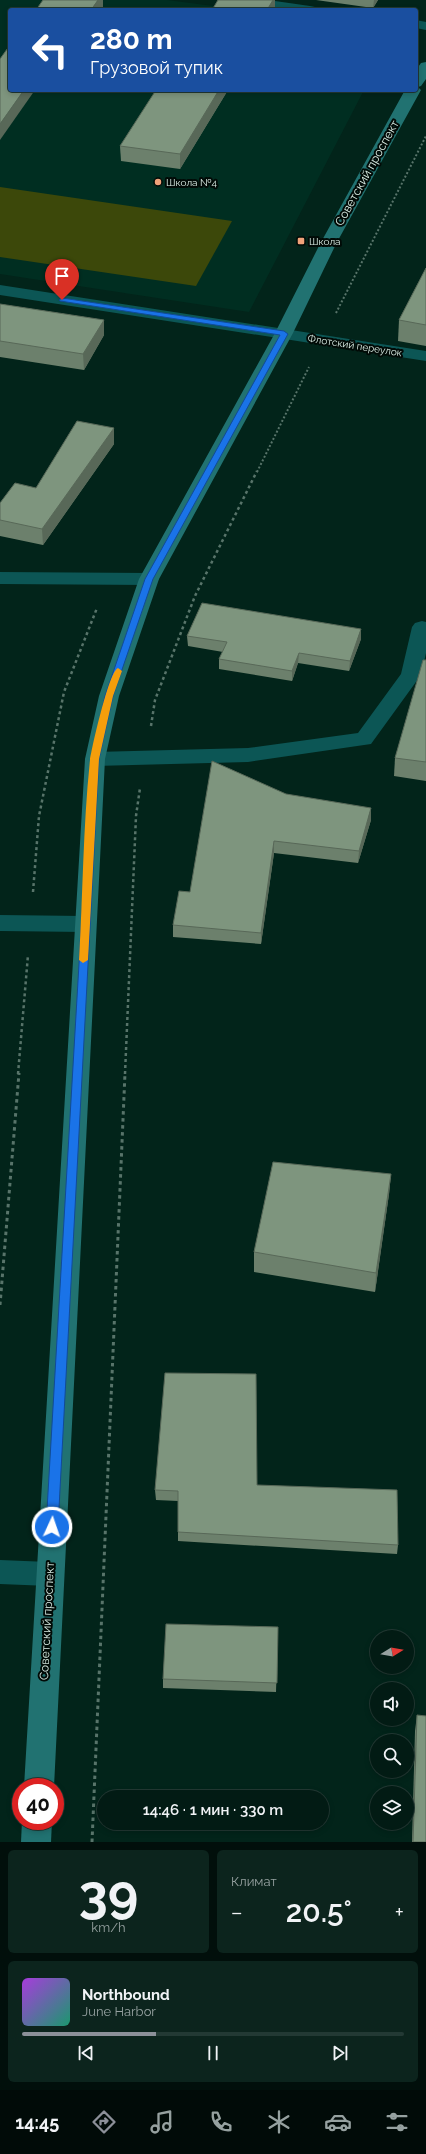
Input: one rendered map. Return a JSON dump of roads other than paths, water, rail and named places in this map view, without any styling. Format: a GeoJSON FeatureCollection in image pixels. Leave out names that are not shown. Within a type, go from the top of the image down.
{"type":"FeatureCollection","features":[{"type":"Feature","properties":{"kind":"street"},"geometry":{"type":"LineString","coordinates":[[236,0],[298,4]]}},
{"type":"Feature","properties":{"kind":"street"},"geometry":{"type":"LineString","coordinates":[[418,80],[426,66]]}},
{"type":"Feature","properties":{"kind":"street","name":"Советский проспект"},"geometry":{"type":"LineString","coordinates":[[39,1778],[49,1574],[95,759],[109,696],[149,579],[284,334],[328,244],[411,92]]}},
{"type":"Feature","properties":{"kind":"street","name":"Флотский переулок"},"geometry":{"type":"LineString","coordinates":[[0,290],[426,356]]}},
{"type":"Feature","properties":{"kind":"street"},"geometry":{"type":"LineString","coordinates":[[0,578],[149,579]]}},
{"type":"Feature","properties":{"kind":"street"},"geometry":{"type":"LineString","coordinates":[[95,759],[248,755],[364,739],[411,675],[422,627]]}},
{"type":"Feature","properties":{"kind":"street"},"geometry":{"type":"LineString","coordinates":[[0,924],[85,924]]}},
{"type":"Feature","properties":{"kind":"street"},"geometry":{"type":"LineString","coordinates":[[0,1572],[49,1574]]}},
{"type":"Feature","properties":{"kind":"street"},"geometry":{"type":"LineString","coordinates":[[36,1842],[37,1830]]}},
{"type":"Feature","properties":{"kind":"place","name":"Школа №4"},"geometry":{"type":"Point","coordinates":[158,182]}},
{"type":"Feature","properties":{"kind":"place","name":"Школа"},"geometry":{"type":"Point","coordinates":[301,241]}}]}
